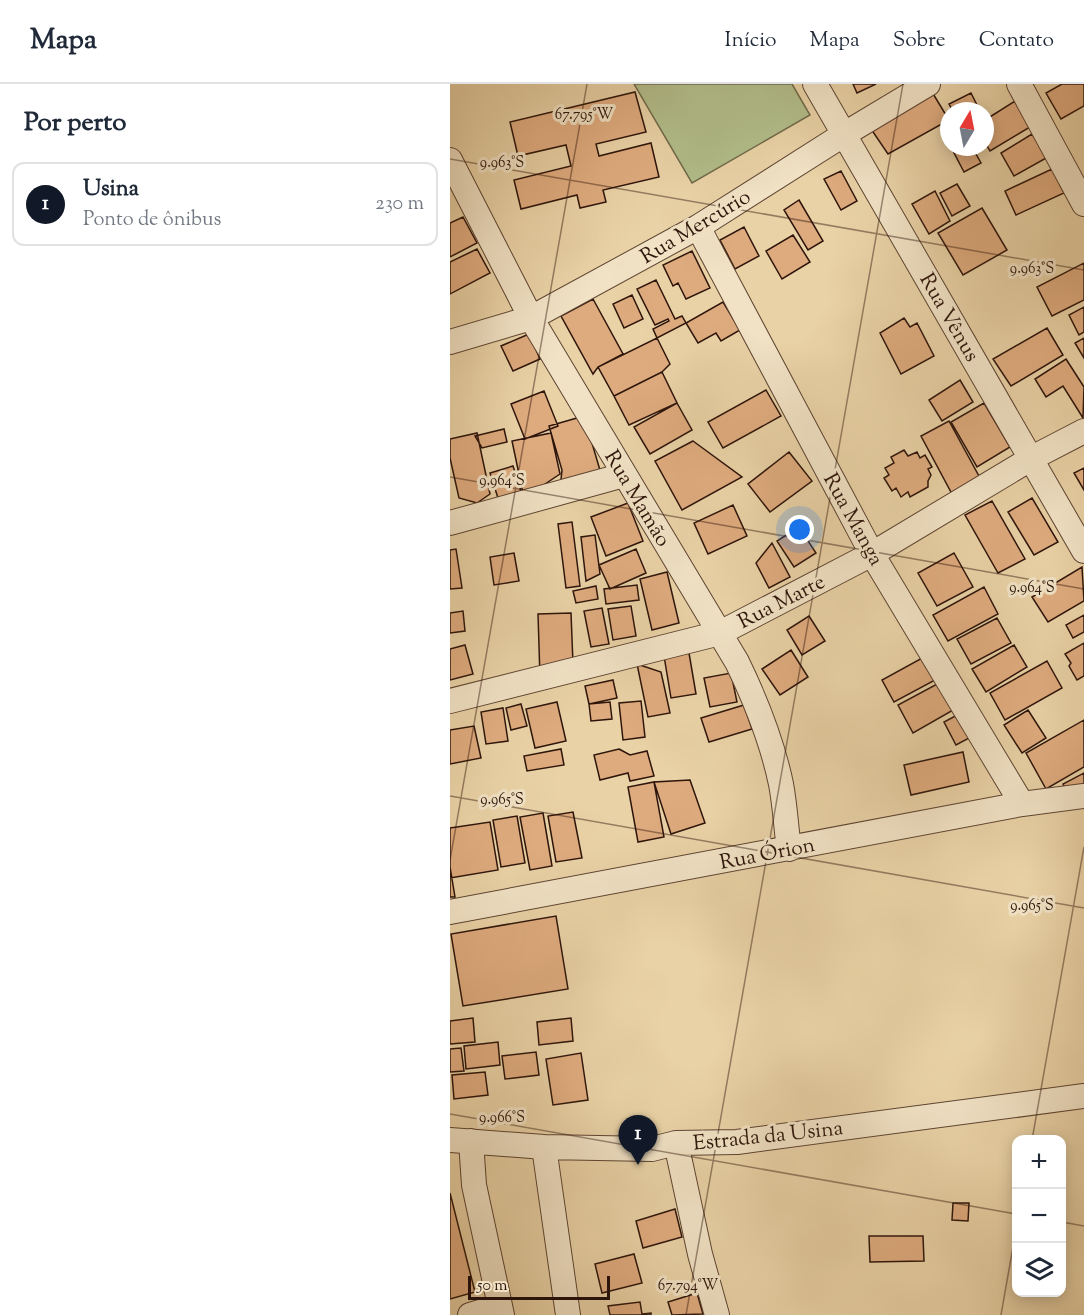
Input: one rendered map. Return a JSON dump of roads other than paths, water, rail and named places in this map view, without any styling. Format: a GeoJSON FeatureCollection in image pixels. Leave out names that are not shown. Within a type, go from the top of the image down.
{"type":"FeatureCollection","features":[{"type":"Feature","properties":{"kind":"street","name":"Rua Vênus"},"geometry":{"type":"LineString","coordinates":[[815,84],[1084,551]]}},
{"type":"Feature","properties":{"kind":"street","name":"Rua Mercúrio"},"geometry":{"type":"LineString","coordinates":[[450,342],[531,318],[698,228],[843,135],[928,84]]}},
{"type":"Feature","properties":{"kind":"street"},"geometry":{"type":"LineString","coordinates":[[1019,84],[1084,204]]}},
{"type":"Feature","properties":{"kind":"street","name":"Rua Mamão"},"geometry":{"type":"LineString","coordinates":[[450,160],[531,318],[720,633],[752,693],[770,740],[781,785],[789,849]]}},
{"type":"Feature","properties":{"kind":"street","name":"Rua Manga"},"geometry":{"type":"LineString","coordinates":[[698,228],[872,554],[1022,804]]}},
{"type":"Feature","properties":{"kind":"street","name":"Rua Marte"},"geometry":{"type":"LineString","coordinates":[[450,701],[720,633],[872,554],[1032,458],[1084,431]]}},
{"type":"Feature","properties":{"kind":"street"},"geometry":{"type":"LineString","coordinates":[[450,523],[624,475]]}},
{"type":"Feature","properties":{"kind":"street","name":"Rua Órion"},"geometry":{"type":"LineString","coordinates":[[450,912],[1022,804],[1084,796]]}},
{"type":"Feature","properties":{"kind":"street","name":"Estrada da Usina"},"geometry":{"type":"LineString","coordinates":[[461,1141],[544,1147],[652,1149],[676,1143],[737,1142],[1084,1096]]}},
{"type":"Feature","properties":{"kind":"street"},"geometry":{"type":"LineString","coordinates":[[461,1141],[474,1185],[501,1310],[470,1315]]}},
{"type":"Feature","properties":{"kind":"street"},"geometry":{"type":"LineString","coordinates":[[676,1143],[700,1254],[717,1315]]}},
{"type":"Feature","properties":{"kind":"street"},"geometry":{"type":"LineString","coordinates":[[544,1147],[568,1315]]}},
{"type":"Feature","properties":{"kind":"place","name":"Usina"},"geometry":{"type":"Point","coordinates":[638,1165]}}]}
